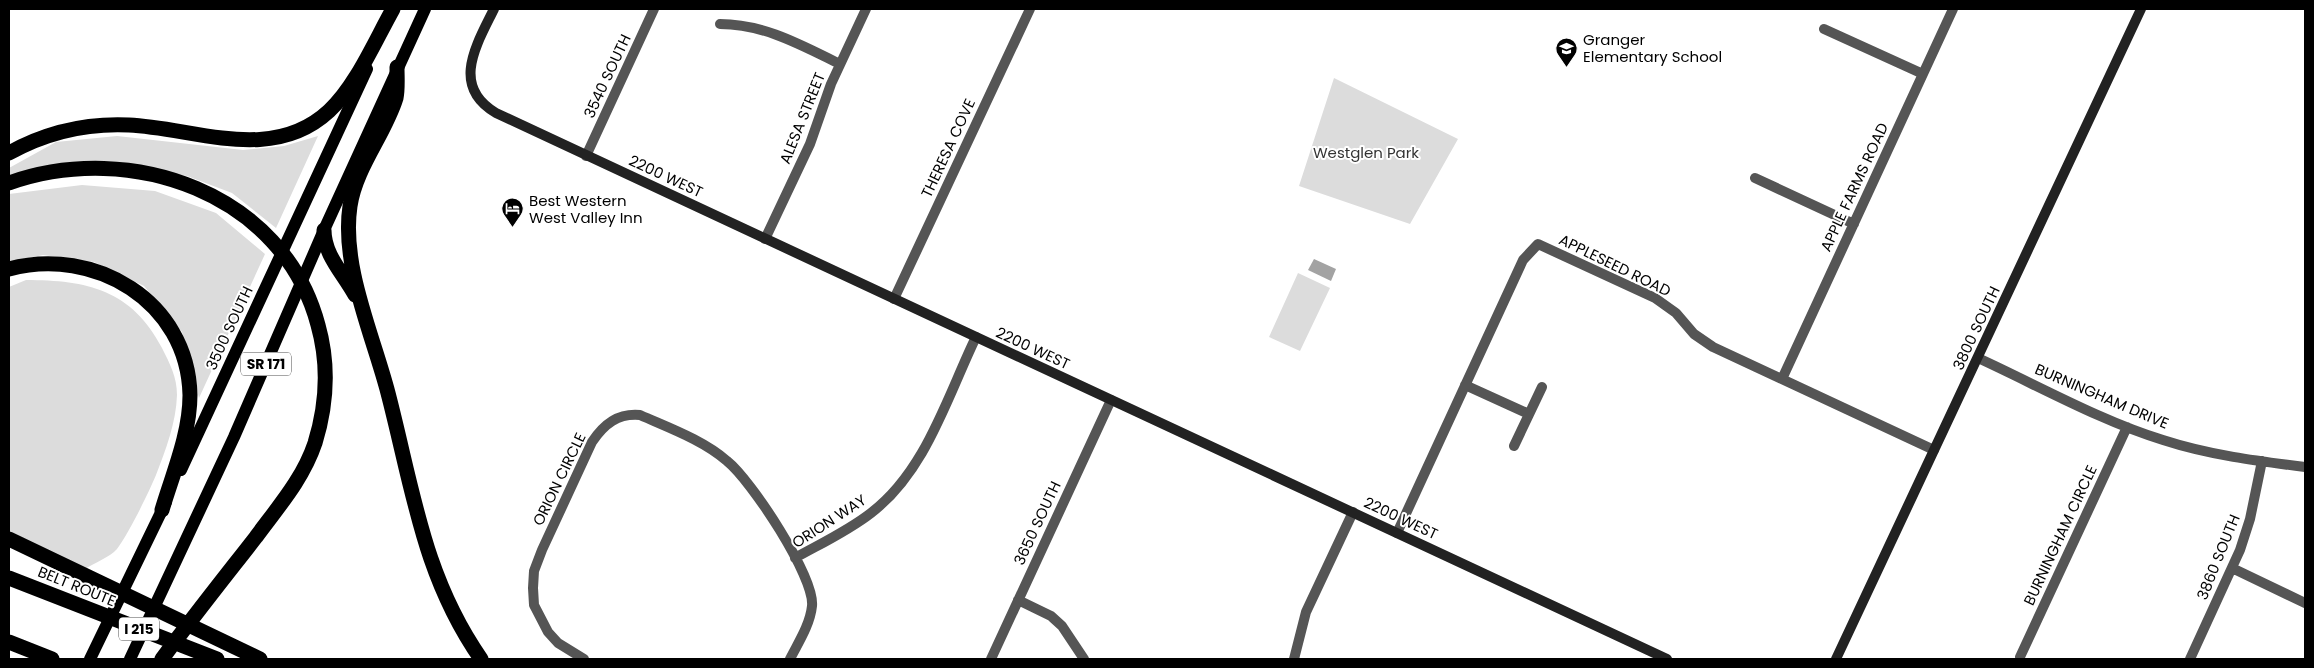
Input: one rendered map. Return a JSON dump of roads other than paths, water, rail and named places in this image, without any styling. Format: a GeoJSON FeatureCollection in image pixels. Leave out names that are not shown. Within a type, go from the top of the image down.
{"type":"FeatureCollection","features":[{"type":"Feature","properties":{"kind":"highway"},"geometry":{"type":"LineString","coordinates":[[9,153],[46,137],[97,126],[147,127],[248,141],[274,138],[297,131],[322,116],[344,95],[394,9]]}},
{"type":"Feature","properties":{"kind":"highway"},"geometry":{"type":"LineString","coordinates":[[397,67],[396,97],[355,187],[350,206],[351,257],[365,317],[388,393],[425,543],[437,578],[453,613],[481,659]]}},
{"type":"Feature","properties":{"kind":"highway"},"geometry":{"type":"LineString","coordinates":[[9,183],[65,171],[105,170],[143,174],[193,188],[245,215],[280,248],[297,273],[316,316],[325,357],[325,391],[320,425],[314,444],[297,480],[162,659]]}},
{"type":"Feature","properties":{"kind":"highway"},"geometry":{"type":"LineString","coordinates":[[324,230],[324,242],[330,256],[349,284],[365,317]]}},
{"type":"Feature","properties":{"kind":"highway"},"geometry":{"type":"LineString","coordinates":[[9,269],[35,263],[52,262],[76,265],[100,272],[138,294],[168,326],[182,354],[186,367],[189,409],[185,433],[162,510]]}},
{"type":"Feature","properties":{"kind":"highway"},"geometry":{"type":"LineString","coordinates":[[9,538],[76,572],[260,659]]}},
{"type":"Feature","properties":{"kind":"highway","name":"BELT ROUTE"},"geometry":{"type":"LineString","coordinates":[[9,578],[217,659]]}},
{"type":"Feature","properties":{"kind":"highway"},"geometry":{"type":"LineString","coordinates":[[9,642],[52,659]]}},
{"type":"Feature","properties":{"kind":"main road","name":"3500 SOUTH"},"geometry":{"type":"LineString","coordinates":[[90,659],[162,510],[394,9]]}},
{"type":"Feature","properties":{"kind":"main road","name":"SR 171"},"geometry":{"type":"LineString","coordinates":[[130,659],[234,437],[324,230],[424,9]]}},
{"type":"Feature","properties":{"kind":"street","name":"2200 WEST"},"geometry":{"type":"LineString","coordinates":[[494,9],[473,55],[471,77],[474,91],[483,104],[496,113],[1667,659]]}},
{"type":"Feature","properties":{"kind":"street","name":"3540 SOUTH"},"geometry":{"type":"LineString","coordinates":[[586,156],[654,9]]}},
{"type":"Feature","properties":{"kind":"street","name":"ALESA STREET"},"geometry":{"type":"LineString","coordinates":[[765,239],[810,144],[831,84],[866,9]]}},
{"type":"Feature","properties":{"kind":"street","name":"THERESA COVE"},"geometry":{"type":"LineString","coordinates":[[894,299],[1030,9]]}},
{"type":"Feature","properties":{"kind":"street","name":"APPLE FARMS ROAD"},"geometry":{"type":"LineString","coordinates":[[1782,379],[1953,9]]}},
{"type":"Feature","properties":{"kind":"street","name":"3800 SOUTH"},"geometry":{"type":"LineString","coordinates":[[1836,659],[2141,9]]}},
{"type":"Feature","properties":{"kind":"street"},"geometry":{"type":"LineString","coordinates":[[720,24],[740,24],[760,28],[840,64]]}},
{"type":"Feature","properties":{"kind":"street"},"geometry":{"type":"LineString","coordinates":[[1824,29],[1923,74]]}},
{"type":"Feature","properties":{"kind":"street"},"geometry":{"type":"LineString","coordinates":[[1755,178],[1854,224]]}},
{"type":"Feature","properties":{"kind":"street","name":"APPLESEED ROAD"},"geometry":{"type":"LineString","coordinates":[[1397,533],[1523,260],[1538,244],[1655,298],[1676,313],[1694,334],[1713,347],[1934,450]]}},
{"type":"Feature","properties":{"kind":"street","name":"ORION WAY"},"geometry":{"type":"LineString","coordinates":[[790,659],[808,622],[812,606],[810,589],[795,558],[871,512],[898,487],[928,441],[976,337]]}},
{"type":"Feature","properties":{"kind":"street","name":"BURNINGHAM DRIVE"},"geometry":{"type":"LineString","coordinates":[[1978,358],[2127,427],[2198,450],[2305,467]]}},
{"type":"Feature","properties":{"kind":"street"},"geometry":{"type":"LineString","coordinates":[[1466,385],[1530,414]]}},
{"type":"Feature","properties":{"kind":"street"},"geometry":{"type":"LineString","coordinates":[[1514,446],[1542,387]]}},
{"type":"Feature","properties":{"kind":"street","name":"3650 SOUTH"},"geometry":{"type":"LineString","coordinates":[[991,659],[1111,400]]}},
{"type":"Feature","properties":{"kind":"street","name":"ORION CIRCLE"},"geometry":{"type":"LineString","coordinates":[[584,659],[558,643],[540,618],[534,605],[534,571],[592,442],[601,429],[613,420],[625,415],[640,415],[688,436],[727,461],[754,491],[795,558]]}},
{"type":"Feature","properties":{"kind":"street","name":"BURNINGHAM CIRCLE"},"geometry":{"type":"LineString","coordinates":[[2020,656],[2127,427]]}},
{"type":"Feature","properties":{"kind":"street","name":"3860 SOUTH"},"geometry":{"type":"LineString","coordinates":[[2190,659],[2232,568],[2250,519],[2262,461]]}},
{"type":"Feature","properties":{"kind":"street"},"geometry":{"type":"LineString","coordinates":[[1294,659],[1306,612],[1353,512]]}},
{"type":"Feature","properties":{"kind":"street"},"geometry":{"type":"LineString","coordinates":[[2232,568],[2305,603]]}},
{"type":"Feature","properties":{"kind":"street"},"geometry":{"type":"LineString","coordinates":[[1018,600],[1051,616],[1062,626],[1084,659]]}},
{"type":"Feature","properties":{"kind":"place","name":"Granger Elementary School"},"geometry":{"type":"Point","coordinates":[1567,67]}},
{"type":"Feature","properties":{"kind":"place","name":"Best Western West Valley Inn"},"geometry":{"type":"Point","coordinates":[513,228]}},
{"type":"Feature","properties":{"kind":"park label","name":"Westglen Park"},"geometry":{"type":"Point","coordinates":[1366,152]}}]}
